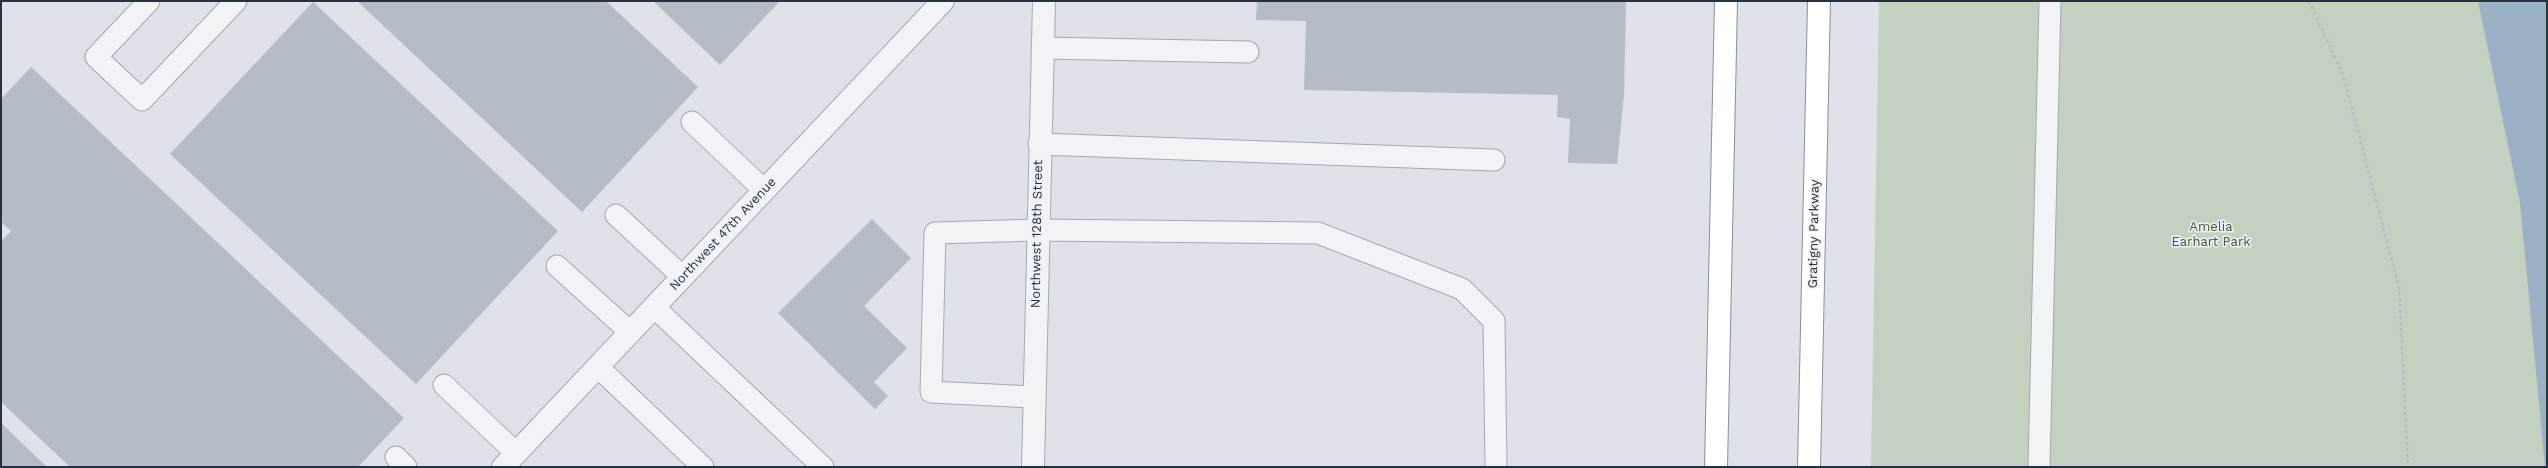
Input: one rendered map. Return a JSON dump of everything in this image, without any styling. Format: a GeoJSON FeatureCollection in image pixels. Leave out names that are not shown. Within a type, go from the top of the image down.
{"type":"FeatureCollection","features":[{"type":"Feature","properties":{"kind":"highway"},"geometry":{"type":"LineString","coordinates":[[1716,467],[1726,1]]}},
{"type":"Feature","properties":{"kind":"highway","name":"Gratigny Parkway"},"geometry":{"type":"LineString","coordinates":[[1810,467],[1820,1]]}},
{"type":"Feature","properties":{"kind":"street","name":"Northwest 47th Avenue"},"geometry":{"type":"LineString","coordinates":[[509,460],[943,1]]}},
{"type":"Feature","properties":{"kind":"street","name":"Northwest 128th Street"},"geometry":{"type":"LineString","coordinates":[[1033,467],[1033,398],[1044,1]]}},
{"type":"Feature","properties":{"kind":"lane"},"geometry":{"type":"LineString","coordinates":[[149,1],[96,57],[142,100],[236,1]]}},
{"type":"Feature","properties":{"kind":"lane"},"geometry":{"type":"LineString","coordinates":[[2039,467],[2050,1]]}},
{"type":"Feature","properties":{"kind":"lane"},"geometry":{"type":"LineString","coordinates":[[1042,48],[1248,52]]}},
{"type":"Feature","properties":{"kind":"lane"},"geometry":{"type":"LineString","coordinates":[[692,122],[764,190]]}},
{"type":"Feature","properties":{"kind":"lane"},"geometry":{"type":"LineString","coordinates":[[1039,144],[1494,160]]}},
{"type":"Feature","properties":{"kind":"lane"},"geometry":{"type":"LineString","coordinates":[[616,215],[683,276]]}},
{"type":"Feature","properties":{"kind":"lane"},"geometry":{"type":"LineString","coordinates":[[1033,398],[931,392],[935,233],[1038,230],[1318,233],[1462,289],[1494,321],[1496,467]]}},
{"type":"Feature","properties":{"kind":"lane"},"geometry":{"type":"LineString","coordinates":[[557,266],[630,332]]}},
{"type":"Feature","properties":{"kind":"lane"},"geometry":{"type":"LineString","coordinates":[[654,307],[823,467]]}},
{"type":"Feature","properties":{"kind":"lane"},"geometry":{"type":"LineString","coordinates":[[598,367],[703,467]]}},
{"type":"Feature","properties":{"kind":"lane"},"geometry":{"type":"LineString","coordinates":[[444,385],[509,460]]}},
{"type":"Feature","properties":{"kind":"path"},"geometry":{"type":"LineString","coordinates":[[2309,1],[2343,75],[2399,287],[2408,467]]}},
{"type":"Feature","properties":{"kind":"green space","name":"Amelia Earhart Park"},"geometry":{"type":"Polygon","coordinates":[[[1879,1],[2547,1],[2547,467],[1871,467],[1879,1]]]}},
{"type":"Feature","properties":{"kind":"water"},"geometry":{"type":"Polygon","coordinates":[[[2478,1],[2547,1],[2547,467],[2545,467],[2520,203],[2478,1]]]}},
{"type":"Feature","properties":{"kind":"building"},"geometry":{"type":"Polygon","coordinates":[[[357,1],[606,1],[698,87],[582,212],[357,1]]]}},
{"type":"Feature","properties":{"kind":"building"},"geometry":{"type":"Polygon","coordinates":[[[653,1],[780,1],[720,65],[653,1]]]}},
{"type":"Feature","properties":{"kind":"building"},"geometry":{"type":"Polygon","coordinates":[[[1257,1],[1626,1],[1624,95],[1617,164],[1568,163],[1570,119],[1557,117],[1558,95],[1304,90],[1306,21],[1256,20],[1257,1]]]}},
{"type":"Feature","properties":{"kind":"building"},"geometry":{"type":"Polygon","coordinates":[[[313,2],[558,231],[416,384],[170,154],[313,2]]]}},
{"type":"Feature","properties":{"kind":"building"},"geometry":{"type":"Polygon","coordinates":[[[31,67],[404,418],[358,467],[70,467],[1,402],[1,241],[11,231],[1,222],[1,99],[31,67]]]}},
{"type":"Feature","properties":{"kind":"building"},"geometry":{"type":"Polygon","coordinates":[[[872,219],[911,258],[864,306],[907,348],[874,382],[888,396],[875,409],[778,313],[872,219]]]}},
{"type":"Feature","properties":{"kind":"building"},"geometry":{"type":"Polygon","coordinates":[[[1,423],[47,467],[1,467],[1,423]]]}}]}
